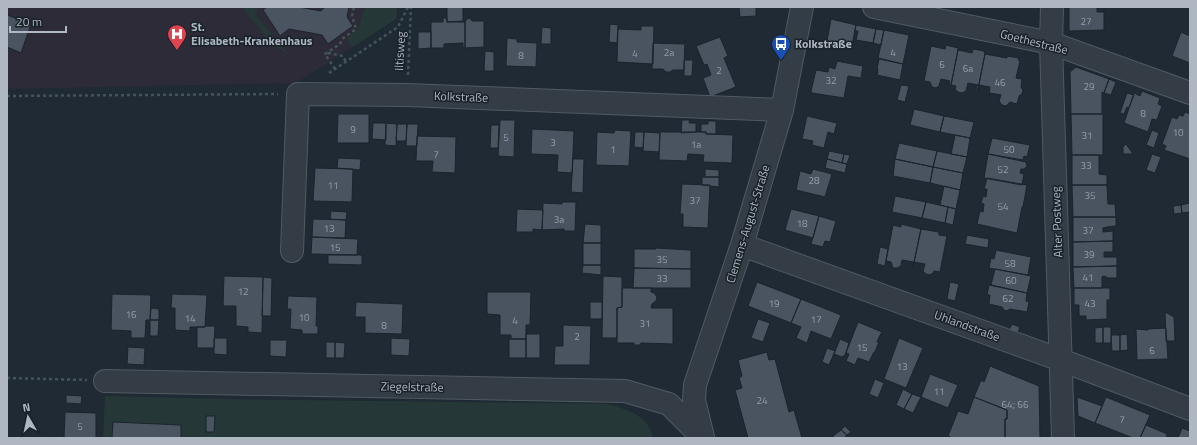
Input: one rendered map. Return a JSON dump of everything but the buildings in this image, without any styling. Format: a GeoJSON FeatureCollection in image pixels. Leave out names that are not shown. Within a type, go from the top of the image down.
{"type":"FeatureCollection","features":[{"type":"Feature","properties":{"kind":"street","name":"Clemens-August-Straße"},"geometry":{"type":"LineString","coordinates":[[703,438],[694,400],[695,385],[742,245],[782,110],[802,7]]}},
{"type":"Feature","properties":{"kind":"street","name":"Goethestraße"},"geometry":{"type":"LineString","coordinates":[[874,7],[1051,44],[1190,93]]}},
{"type":"Feature","properties":{"kind":"street","name":"Alter Postweg"},"geometry":{"type":"LineString","coordinates":[[1052,7],[1051,44],[1063,438]]}},
{"type":"Feature","properties":{"kind":"street","name":"Kolkstraße"},"geometry":{"type":"LineString","coordinates":[[298,94],[407,95],[782,110]]}},
{"type":"Feature","properties":{"kind":"street"},"geometry":{"type":"LineString","coordinates":[[292,251],[298,94]]}},
{"type":"Feature","properties":{"kind":"street","name":"Uhlandstraße"},"geometry":{"type":"LineString","coordinates":[[742,245],[1061,360],[1190,409]]}},
{"type":"Feature","properties":{"kind":"street","name":"Ziegelstraße"},"geometry":{"type":"LineString","coordinates":[[105,381],[625,391],[669,404],[703,438]]}},
{"type":"Feature","properties":{"kind":"path"},"geometry":{"type":"LineString","coordinates":[[335,69],[325,54],[340,44],[342,39],[356,29],[352,16],[354,7]]}},
{"type":"Feature","properties":{"kind":"path"},"geometry":{"type":"LineString","coordinates":[[7,96],[298,94],[398,27],[408,7]]}},
{"type":"Feature","properties":{"kind":"path","name":"Iltisweg"},"geometry":{"type":"LineString","coordinates":[[407,95],[412,7]]}},
{"type":"Feature","properties":{"kind":"path"},"geometry":{"type":"LineString","coordinates":[[328,53],[342,56],[346,62]]}},
{"type":"Feature","properties":{"kind":"path"},"geometry":{"type":"LineString","coordinates":[[7,378],[105,381]]}},
{"type":"Feature","properties":{"kind":"shaded area","name":"St. Elisabeth-Krankenhaus"},"geometry":{"type":"Polygon","coordinates":[[[7,7],[398,7],[396,19],[296,83],[7,89],[7,7]]]}},
{"type":"Feature","properties":{"kind":"green space"},"geometry":{"type":"Polygon","coordinates":[[[244,7],[258,7],[255,14],[290,56],[272,44],[244,10],[244,7]]]}},
{"type":"Feature","properties":{"kind":"green space"},"geometry":{"type":"Polygon","coordinates":[[[365,7],[397,7],[396,19],[351,48],[347,38],[358,29],[365,7]]]}},
{"type":"Feature","properties":{"kind":"green space"},"geometry":{"type":"Polygon","coordinates":[[[105,396],[607,404],[622,408],[642,418],[651,430],[653,438],[103,438],[105,396]]]}},
{"type":"Feature","properties":{"kind":"place","name":"St. Elisabeth-Krankenhaus"},"geometry":{"type":"Point","coordinates":[177,51]}},
{"type":"Feature","properties":{"kind":"place","name":"Kolkstraße"},"geometry":{"type":"Point","coordinates":[781,61]}}]}
